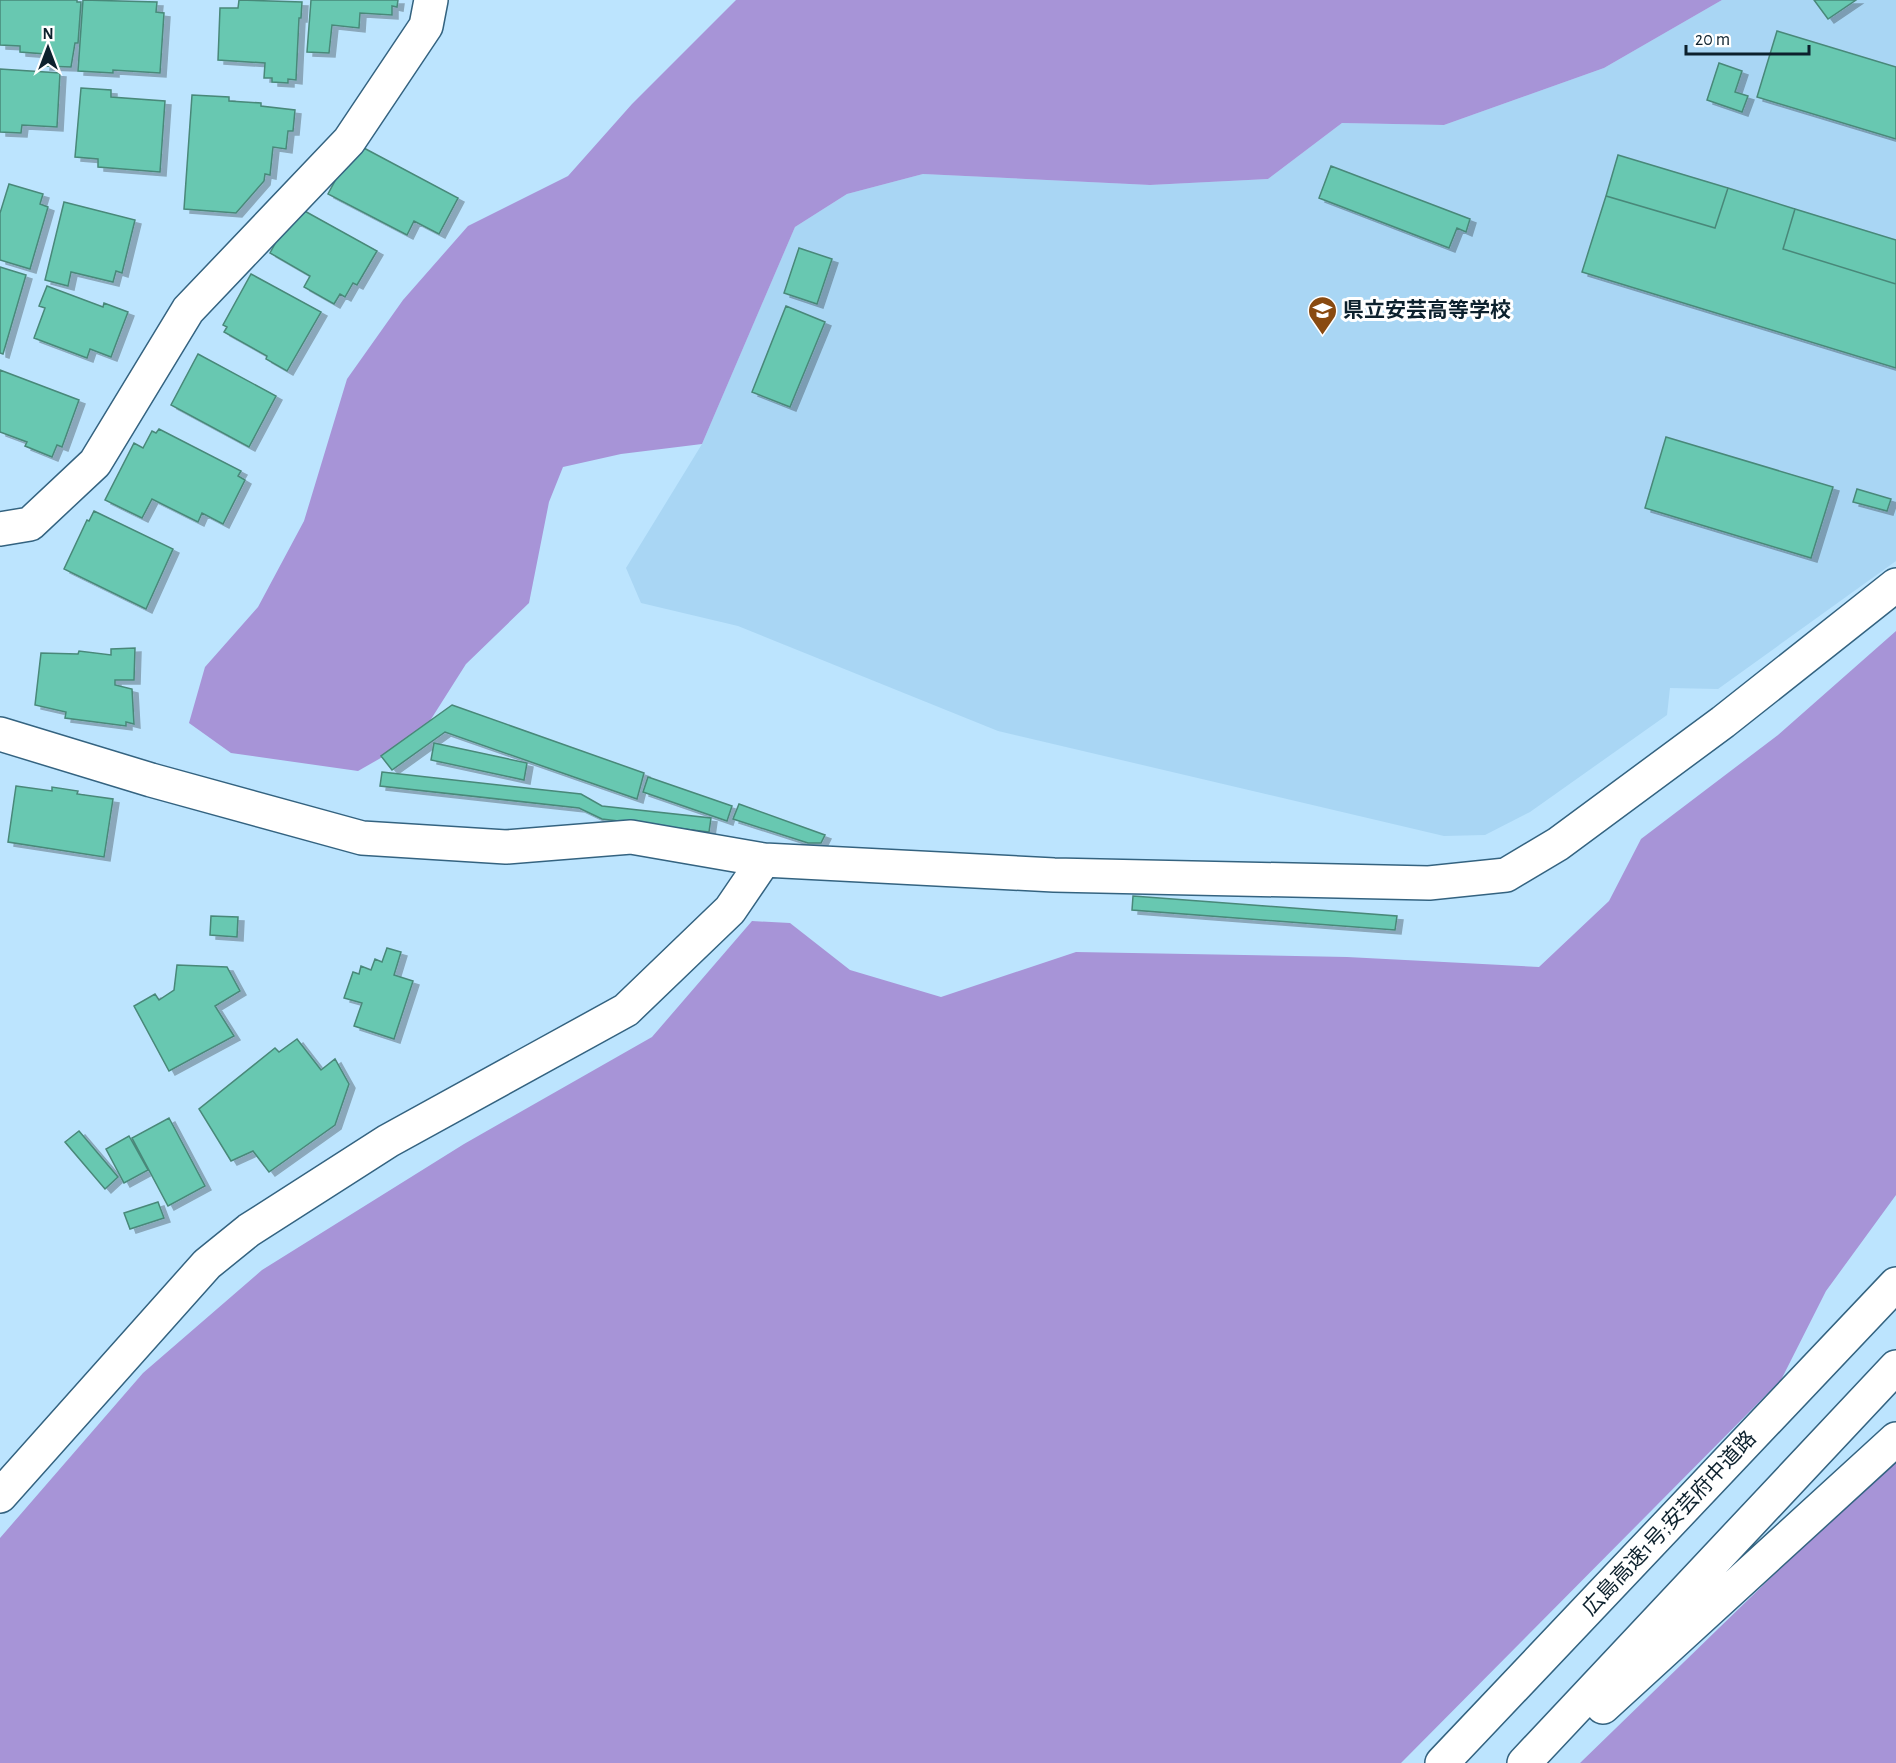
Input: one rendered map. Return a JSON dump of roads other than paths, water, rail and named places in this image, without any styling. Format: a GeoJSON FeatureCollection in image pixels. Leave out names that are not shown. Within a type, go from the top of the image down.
{"type":"FeatureCollection","features":[{"type":"Feature","properties":{"kind":"main road"},"geometry":{"type":"LineString","coordinates":[[0,529],[30,524],[95,463],[188,310],[349,141],[426,26],[431,0]]}},
{"type":"Feature","properties":{"kind":"main road"},"geometry":{"type":"LineString","coordinates":[[0,734],[151,780],[362,838],[506,847],[631,837],[764,860],[1101,876],[1429,883],[1506,875],[1558,844],[1642,783],[1896,585]]}},
{"type":"Feature","properties":{"kind":"main road"},"geometry":{"type":"LineString","coordinates":[[0,1496],[207,1264],[249,1230],[388,1141],[626,1010],[730,910],[764,860]]}},
{"type":"Feature","properties":{"kind":"main road","name":"広島高速1号;安芸府中道路"},"geometry":{"type":"LineString","coordinates":[[1442,1763],[1896,1284]]}},
{"type":"Feature","properties":{"kind":"main road"},"geometry":{"type":"LineString","coordinates":[[1524,1763],[1885,1378]]}},
{"type":"Feature","properties":{"kind":"main road"},"geometry":{"type":"LineString","coordinates":[[1541,1763],[1896,1439]]}},
{"type":"Feature","properties":{"kind":"place","name":"県立安芸高等学校"},"geometry":{"type":"Point","coordinates":[1322,336]}}]}
